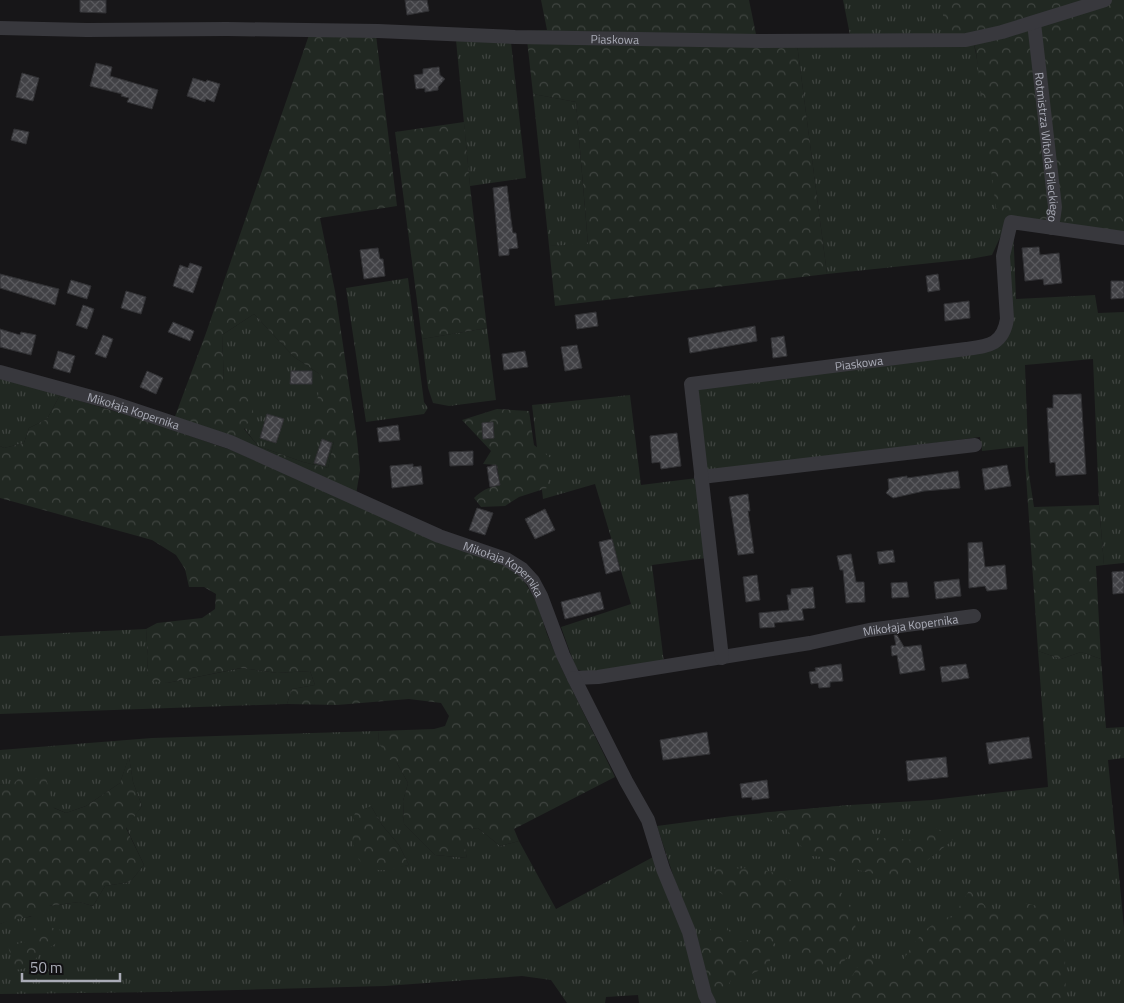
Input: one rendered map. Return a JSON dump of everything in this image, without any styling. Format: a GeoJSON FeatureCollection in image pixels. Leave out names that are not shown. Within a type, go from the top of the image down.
{"type":"FeatureCollection","features":[{"type":"Feature","properties":{"kind":"street","name":"Piaskowa"},"geometry":{"type":"LineString","coordinates":[[0,28],[378,31],[515,37],[760,41],[966,40],[1034,23],[1105,0]]}},
{"type":"Feature","properties":{"kind":"street","name":"Rotmistrza Witolda Pileckiego"},"geometry":{"type":"LineString","coordinates":[[1034,23],[1055,207],[1052,228],[1124,238]]}},
{"type":"Feature","properties":{"kind":"street","name":"Piaskowa"},"geometry":{"type":"LineString","coordinates":[[701,477],[691,384],[994,344],[1006,327],[1003,256],[1011,222],[1052,228]]}},
{"type":"Feature","properties":{"kind":"street","name":"Mikołaja Kopernika"},"geometry":{"type":"LineString","coordinates":[[0,372],[110,402],[230,442],[438,536],[506,559],[522,568],[541,596],[563,655],[574,678],[598,677],[722,658],[810,643],[869,630],[974,616]]}},
{"type":"Feature","properties":{"kind":"street"},"geometry":{"type":"LineString","coordinates":[[722,658],[701,477],[975,445]]}},
{"type":"Feature","properties":{"kind":"street"},"geometry":{"type":"LineString","coordinates":[[574,678],[626,781],[640,804],[654,836],[664,869],[689,932],[707,999]]}},
{"type":"Feature","properties":{"kind":"green space"},"geometry":{"type":"Polygon","coordinates":[[[541,0],[749,0],[758,44],[797,44],[827,274],[555,306],[549,246],[588,244],[576,102],[533,94],[526,31],[547,30],[541,0]]]}},
{"type":"Feature","properties":{"kind":"green space"},"geometry":{"type":"Polygon","coordinates":[[[843,0],[943,0],[943,34],[850,35],[843,0]]]}},
{"type":"Feature","properties":{"kind":"green space"},"geometry":{"type":"Polygon","coordinates":[[[943,0],[1124,0],[1124,236],[1005,220],[996,208],[976,52],[972,35],[943,34],[943,0]]]}},
{"type":"Feature","properties":{"kind":"green space"},"geometry":{"type":"Polygon","coordinates":[[[309,35],[376,35],[397,206],[320,218],[335,291],[357,439],[360,470],[356,495],[174,419],[206,333],[309,35]],[[254,314],[222,335],[224,383],[247,389],[254,414],[244,429],[258,446],[303,462],[328,468],[334,441],[314,424],[321,375],[294,357],[254,314]]]}},
{"type":"Feature","properties":{"kind":"green space"},"geometry":{"type":"Polygon","coordinates":[[[456,40],[511,42],[526,178],[470,186],[456,40]]]}},
{"type":"Feature","properties":{"kind":"green space"},"geometry":{"type":"Polygon","coordinates":[[[797,44],[974,44],[1008,220],[992,255],[827,274],[797,44]]]}},
{"type":"Feature","properties":{"kind":"green space"},"geometry":{"type":"Polygon","coordinates":[[[533,94],[576,102],[588,245],[549,246],[533,94]]]}},
{"type":"Feature","properties":{"kind":"green space"},"geometry":{"type":"Polygon","coordinates":[[[464,122],[487,328],[422,339],[395,132],[464,122]]]}},
{"type":"Feature","properties":{"kind":"green space"},"geometry":{"type":"Polygon","coordinates":[[[1013,225],[1016,299],[1095,295],[1098,313],[1124,312],[1124,563],[1104,565],[1099,504],[1093,359],[1025,365],[1028,446],[982,451],[980,437],[707,473],[696,387],[993,349],[1011,329],[1006,263],[1013,225]]]}},
{"type":"Feature","properties":{"kind":"green space"},"geometry":{"type":"Polygon","coordinates":[[[408,278],[424,402],[428,408],[424,414],[366,422],[346,288],[408,278]]]}},
{"type":"Feature","properties":{"kind":"green space"},"geometry":{"type":"Polygon","coordinates":[[[254,314],[294,357],[321,375],[334,441],[328,468],[303,462],[258,446],[244,428],[224,383],[222,335],[254,314]]]}},
{"type":"Feature","properties":{"kind":"green space"},"geometry":{"type":"Polygon","coordinates":[[[487,328],[496,400],[449,406],[433,403],[428,388],[422,339],[487,328]]]}},
{"type":"Feature","properties":{"kind":"green space"},"geometry":{"type":"Polygon","coordinates":[[[0,378],[60,395],[47,419],[29,428],[24,443],[4,448],[0,446],[0,378]]]}},
{"type":"Feature","properties":{"kind":"green space"},"geometry":{"type":"Polygon","coordinates":[[[60,395],[141,419],[231,450],[509,568],[523,579],[537,603],[560,665],[615,777],[514,829],[519,841],[500,846],[478,828],[461,830],[467,858],[435,855],[404,824],[403,801],[408,783],[397,763],[387,758],[379,742],[378,731],[434,729],[445,726],[449,716],[441,703],[409,699],[337,705],[287,704],[292,689],[315,685],[310,671],[277,673],[241,668],[167,683],[151,681],[147,675],[146,629],[157,623],[202,618],[215,609],[216,594],[204,587],[189,587],[185,569],[176,555],[152,540],[0,498],[0,446],[4,448],[24,443],[29,428],[47,419],[60,395]]]}},
{"type":"Feature","properties":{"kind":"green space"},"geometry":{"type":"Polygon","coordinates":[[[630,395],[641,485],[697,478],[707,558],[652,565],[664,663],[588,673],[576,669],[561,627],[631,604],[595,484],[543,499],[532,405],[630,395]]]}},
{"type":"Feature","properties":{"kind":"green space"},"geometry":{"type":"Polygon","coordinates":[[[497,409],[529,411],[534,445],[552,459],[547,488],[519,497],[505,506],[481,507],[474,498],[486,489],[500,485],[497,465],[483,464],[491,451],[462,420],[497,409]]]}},
{"type":"Feature","properties":{"kind":"green space"},"geometry":{"type":"Polygon","coordinates":[[[1024,446],[1028,446],[1028,468],[1034,507],[1099,505],[1104,565],[1096,566],[1101,659],[1081,652],[1061,659],[1038,651],[1024,446]]]}},
{"type":"Feature","properties":{"kind":"green space"},"geometry":{"type":"Polygon","coordinates":[[[146,629],[147,675],[167,683],[242,668],[277,673],[310,671],[315,685],[292,689],[287,704],[0,714],[0,636],[146,629]]]}},
{"type":"Feature","properties":{"kind":"green space"},"geometry":{"type":"Polygon","coordinates":[[[1038,651],[1061,659],[1081,652],[1101,659],[1106,728],[1124,727],[1124,758],[1108,760],[1124,928],[1124,1003],[715,1003],[657,826],[732,816],[850,805],[932,800],[1048,787],[1038,651]]]}},
{"type":"Feature","properties":{"kind":"green space"},"geometry":{"type":"Polygon","coordinates":[[[378,731],[379,742],[397,763],[408,783],[403,801],[404,824],[435,855],[467,858],[460,830],[478,828],[500,846],[519,841],[556,909],[655,856],[684,934],[702,1003],[639,1003],[638,995],[606,997],[605,1003],[567,1003],[551,980],[522,976],[385,986],[0,994],[0,924],[14,918],[30,917],[49,906],[79,902],[93,906],[105,886],[130,882],[144,865],[126,827],[142,806],[133,782],[129,757],[120,783],[86,806],[66,813],[0,784],[0,750],[152,738],[378,731]],[[371,806],[379,870],[409,865],[399,845],[382,825],[371,806]]]}},
{"type":"Feature","properties":{"kind":"green space"},"geometry":{"type":"Polygon","coordinates":[[[129,756],[133,782],[142,806],[126,828],[144,865],[130,882],[105,886],[93,906],[79,902],[49,906],[48,912],[0,924],[0,784],[10,787],[18,779],[46,778],[54,808],[66,813],[86,806],[120,783],[129,756]]]}},
{"type":"Feature","properties":{"kind":"green space"},"geometry":{"type":"Polygon","coordinates":[[[850,805],[849,829],[865,837],[913,840],[929,823],[953,840],[906,877],[885,876],[859,870],[827,858],[810,856],[786,829],[760,813],[850,805]]]}},
{"type":"Feature","properties":{"kind":"green space"},"geometry":{"type":"Polygon","coordinates":[[[371,806],[382,825],[399,845],[409,865],[378,870],[368,867],[356,856],[353,839],[355,812],[371,806]]]}},
{"type":"Feature","properties":{"kind":"green space"},"geometry":{"type":"Polygon","coordinates":[[[756,868],[782,875],[807,893],[819,887],[841,892],[855,916],[856,945],[842,964],[819,967],[793,949],[773,943],[769,966],[747,976],[731,980],[719,1003],[715,1003],[709,994],[695,936],[711,937],[710,929],[727,927],[736,942],[756,939],[769,924],[716,890],[713,869],[756,868]]]}},
{"type":"Feature","properties":{"kind":"green space"},"geometry":{"type":"Polygon","coordinates":[[[970,889],[987,908],[1003,914],[1019,902],[1047,908],[1064,916],[1066,1003],[843,1003],[852,976],[865,955],[898,968],[914,943],[927,929],[943,919],[953,917],[970,889]]]}},
{"type":"Feature","properties":{"kind":"green space"},"geometry":{"type":"Polygon","coordinates":[[[42,925],[61,930],[60,941],[42,952],[27,968],[15,970],[8,946],[25,942],[29,931],[42,925]]]}},
{"type":"Feature","properties":{"kind":"building"},"geometry":{"type":"Polygon","coordinates":[[[80,0],[106,0],[106,13],[80,12],[80,0]]]}},
{"type":"Feature","properties":{"kind":"building"},"geometry":{"type":"Polygon","coordinates":[[[405,0],[427,0],[429,11],[407,15],[405,0]]]}},
{"type":"Feature","properties":{"kind":"building"},"geometry":{"type":"Polygon","coordinates":[[[96,63],[112,67],[110,76],[158,90],[152,109],[127,102],[129,98],[121,96],[122,94],[90,86],[96,63]]]}},
{"type":"Feature","properties":{"kind":"building"},"geometry":{"type":"Polygon","coordinates":[[[439,67],[440,75],[445,79],[438,87],[438,90],[425,92],[425,88],[416,89],[414,75],[423,74],[423,69],[439,67]]]}},
{"type":"Feature","properties":{"kind":"building"},"geometry":{"type":"Polygon","coordinates":[[[22,73],[39,78],[33,101],[16,97],[22,73]]]}},
{"type":"Feature","properties":{"kind":"building"},"geometry":{"type":"Polygon","coordinates":[[[193,78],[220,84],[214,102],[206,99],[205,102],[187,96],[193,78]]]}},
{"type":"Feature","properties":{"kind":"building"},"geometry":{"type":"Polygon","coordinates":[[[14,129],[29,132],[26,144],[11,140],[14,129]]]}},
{"type":"Feature","properties":{"kind":"building"},"geometry":{"type":"Polygon","coordinates":[[[507,186],[513,233],[516,233],[518,248],[509,249],[509,255],[499,256],[493,188],[507,186]]]}},
{"type":"Feature","properties":{"kind":"building"},"geometry":{"type":"Polygon","coordinates":[[[1039,247],[1040,255],[1059,253],[1062,283],[1044,285],[1043,279],[1025,281],[1022,248],[1039,247]]]}},
{"type":"Feature","properties":{"kind":"building"},"geometry":{"type":"Polygon","coordinates":[[[378,248],[380,259],[383,259],[385,276],[364,279],[360,250],[378,248]]]}},
{"type":"Feature","properties":{"kind":"building"},"geometry":{"type":"Polygon","coordinates":[[[190,263],[202,267],[193,293],[173,286],[180,265],[188,268],[190,263]]]}},
{"type":"Feature","properties":{"kind":"building"},"geometry":{"type":"Polygon","coordinates":[[[0,274],[59,289],[55,305],[0,288],[0,274]]]}},
{"type":"Feature","properties":{"kind":"building"},"geometry":{"type":"Polygon","coordinates":[[[938,274],[940,290],[928,292],[926,276],[938,274]]]}},
{"type":"Feature","properties":{"kind":"building"},"geometry":{"type":"Polygon","coordinates":[[[71,280],[91,286],[87,299],[67,293],[71,280]]]}},
{"type":"Feature","properties":{"kind":"building"},"geometry":{"type":"Polygon","coordinates":[[[1111,281],[1124,281],[1124,298],[1111,299],[1111,281]]]}},
{"type":"Feature","properties":{"kind":"building"},"geometry":{"type":"Polygon","coordinates":[[[126,291],[146,297],[141,314],[121,308],[126,291]]]}},
{"type":"Feature","properties":{"kind":"building"},"geometry":{"type":"Polygon","coordinates":[[[969,301],[970,318],[945,321],[944,304],[969,301]]]}},
{"type":"Feature","properties":{"kind":"building"},"geometry":{"type":"Polygon","coordinates":[[[83,305],[94,309],[87,329],[76,325],[83,305]]]}},
{"type":"Feature","properties":{"kind":"building"},"geometry":{"type":"Polygon","coordinates":[[[596,312],[598,326],[577,329],[575,315],[596,312]]]}},
{"type":"Feature","properties":{"kind":"building"},"geometry":{"type":"Polygon","coordinates":[[[173,322],[194,331],[190,341],[168,332],[173,322]]]}},
{"type":"Feature","properties":{"kind":"building"},"geometry":{"type":"Polygon","coordinates":[[[755,326],[757,341],[690,353],[688,338],[755,326]]]}},
{"type":"Feature","properties":{"kind":"building"},"geometry":{"type":"Polygon","coordinates":[[[0,329],[20,335],[21,332],[36,335],[31,355],[0,347],[0,329]]]}},
{"type":"Feature","properties":{"kind":"building"},"geometry":{"type":"Polygon","coordinates":[[[103,335],[113,339],[106,358],[95,354],[103,335]]]}},
{"type":"Feature","properties":{"kind":"building"},"geometry":{"type":"Polygon","coordinates":[[[784,336],[787,356],[773,358],[771,338],[784,336]]]}},
{"type":"Feature","properties":{"kind":"building"},"geometry":{"type":"Polygon","coordinates":[[[577,345],[582,368],[565,371],[561,347],[577,345]]]}},
{"type":"Feature","properties":{"kind":"building"},"geometry":{"type":"Polygon","coordinates":[[[58,351],[75,356],[70,373],[53,368],[58,351]]]}},
{"type":"Feature","properties":{"kind":"building"},"geometry":{"type":"Polygon","coordinates":[[[525,351],[528,367],[504,370],[502,354],[525,351]]]}},
{"type":"Feature","properties":{"kind":"building"},"geometry":{"type":"Polygon","coordinates":[[[147,371],[163,378],[156,394],[140,387],[147,371]]]}},
{"type":"Feature","properties":{"kind":"building"},"geometry":{"type":"Polygon","coordinates":[[[291,371],[312,371],[312,384],[290,384],[291,371]]]}},
{"type":"Feature","properties":{"kind":"building"},"geometry":{"type":"Polygon","coordinates":[[[1081,394],[1086,474],[1056,476],[1055,462],[1050,463],[1047,408],[1053,408],[1053,395],[1081,394]]]}},
{"type":"Feature","properties":{"kind":"building"},"geometry":{"type":"Polygon","coordinates":[[[267,414],[284,419],[276,443],[260,438],[267,414]]]}},
{"type":"Feature","properties":{"kind":"building"},"geometry":{"type":"Polygon","coordinates":[[[493,422],[494,438],[483,439],[482,423],[493,422]]]}},
{"type":"Feature","properties":{"kind":"building"},"geometry":{"type":"Polygon","coordinates":[[[398,425],[400,440],[379,442],[377,428],[398,425]]]}},
{"type":"Feature","properties":{"kind":"building"},"geometry":{"type":"Polygon","coordinates":[[[677,433],[681,466],[661,469],[660,462],[652,463],[650,436],[677,433]]]}},
{"type":"Feature","properties":{"kind":"building"},"geometry":{"type":"Polygon","coordinates":[[[322,439],[332,443],[325,466],[314,463],[322,439]]]}},
{"type":"Feature","properties":{"kind":"building"},"geometry":{"type":"Polygon","coordinates":[[[473,451],[473,465],[450,466],[449,452],[473,451]]]}},
{"type":"Feature","properties":{"kind":"building"},"geometry":{"type":"Polygon","coordinates":[[[413,464],[413,467],[421,466],[423,484],[392,488],[390,466],[413,464]]]}},
{"type":"Feature","properties":{"kind":"building"},"geometry":{"type":"Polygon","coordinates":[[[496,465],[500,485],[490,487],[487,467],[496,465]]]}},
{"type":"Feature","properties":{"kind":"building"},"geometry":{"type":"Polygon","coordinates":[[[1007,465],[1011,486],[985,490],[982,469],[1007,465]]]}},
{"type":"Feature","properties":{"kind":"building"},"geometry":{"type":"Polygon","coordinates":[[[958,471],[960,488],[924,491],[893,498],[886,493],[889,489],[888,479],[958,471]]]}},
{"type":"Feature","properties":{"kind":"building"},"geometry":{"type":"Polygon","coordinates":[[[748,494],[750,511],[748,511],[754,553],[738,555],[729,497],[748,494]]]}},
{"type":"Feature","properties":{"kind":"building"},"geometry":{"type":"Polygon","coordinates":[[[477,508],[493,513],[485,535],[469,530],[477,508]]]}},
{"type":"Feature","properties":{"kind":"building"},"geometry":{"type":"Polygon","coordinates":[[[545,509],[555,530],[535,539],[525,519],[545,509]]]}},
{"type":"Feature","properties":{"kind":"building"},"geometry":{"type":"Polygon","coordinates":[[[612,539],[620,570],[606,574],[599,542],[612,539]]]}},
{"type":"Feature","properties":{"kind":"building"},"geometry":{"type":"Polygon","coordinates":[[[982,542],[985,567],[1005,565],[1007,589],[987,591],[985,586],[969,588],[968,543],[982,542]]]}},
{"type":"Feature","properties":{"kind":"building"},"geometry":{"type":"Polygon","coordinates":[[[893,550],[895,562],[879,564],[877,552],[893,550]]]}},
{"type":"Feature","properties":{"kind":"building"},"geometry":{"type":"Polygon","coordinates":[[[851,554],[856,582],[864,582],[865,602],[846,603],[843,570],[840,570],[837,556],[851,554]]]}},
{"type":"Feature","properties":{"kind":"building"},"geometry":{"type":"Polygon","coordinates":[[[1124,571],[1124,593],[1113,594],[1112,572],[1124,571]]]}},
{"type":"Feature","properties":{"kind":"building"},"geometry":{"type":"Polygon","coordinates":[[[757,575],[760,600],[746,602],[743,577],[757,575]]]}},
{"type":"Feature","properties":{"kind":"building"},"geometry":{"type":"Polygon","coordinates":[[[959,579],[961,596],[936,599],[934,582],[959,579]]]}},
{"type":"Feature","properties":{"kind":"building"},"geometry":{"type":"Polygon","coordinates":[[[907,582],[909,597],[892,598],[891,583],[907,582]]]}},
{"type":"Feature","properties":{"kind":"building"},"geometry":{"type":"Polygon","coordinates":[[[813,587],[815,608],[802,609],[804,620],[774,623],[775,627],[760,628],[759,613],[789,610],[787,595],[791,595],[791,589],[813,587]]]}},
{"type":"Feature","properties":{"kind":"building"},"geometry":{"type":"Polygon","coordinates":[[[600,592],[604,609],[565,619],[561,602],[600,592]]]}},
{"type":"Feature","properties":{"kind":"building"},"geometry":{"type":"Polygon","coordinates":[[[894,635],[897,635],[904,647],[921,645],[925,670],[900,674],[897,655],[892,656],[891,646],[896,645],[894,635]]]}},
{"type":"Feature","properties":{"kind":"building"},"geometry":{"type":"Polygon","coordinates":[[[841,664],[843,681],[830,682],[830,687],[819,688],[818,683],[811,684],[809,672],[816,671],[815,668],[841,664]]]}},
{"type":"Feature","properties":{"kind":"building"},"geometry":{"type":"Polygon","coordinates":[[[966,664],[969,678],[942,682],[940,667],[966,664]]]}},
{"type":"Feature","properties":{"kind":"building"},"geometry":{"type":"Polygon","coordinates":[[[707,732],[710,754],[663,760],[660,740],[707,732]]]}},
{"type":"Feature","properties":{"kind":"building"},"geometry":{"type":"Polygon","coordinates":[[[1029,737],[1032,758],[989,764],[986,743],[1029,737]]]}},
{"type":"Feature","properties":{"kind":"building"},"geometry":{"type":"Polygon","coordinates":[[[946,757],[948,777],[908,781],[906,761],[946,757]]]}},
{"type":"Feature","properties":{"kind":"building"},"geometry":{"type":"Polygon","coordinates":[[[767,780],[769,798],[752,800],[752,797],[742,798],[740,784],[767,780]]]}}]}
